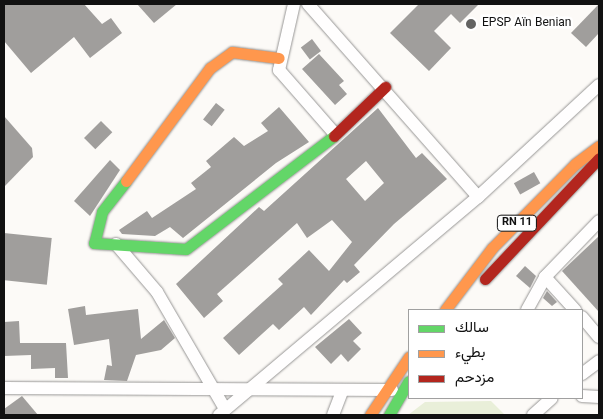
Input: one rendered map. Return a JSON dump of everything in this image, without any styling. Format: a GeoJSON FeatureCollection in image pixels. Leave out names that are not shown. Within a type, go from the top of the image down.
{"type":"FeatureCollection","features":[{"type":"Feature","properties":{"kind":"street"},"geometry":{"type":"LineString","coordinates":[[294,4],[279,58],[282,77],[336,135]]}},
{"type":"Feature","properties":{"kind":"street"},"geometry":{"type":"LineString","coordinates":[[308,4],[385,87],[478,197]]}},
{"type":"Feature","properties":{"kind":"street"},"geometry":{"type":"LineString","coordinates":[[279,58],[232,52],[210,68],[102,212],[94,243],[186,248],[336,135],[385,87]]}},
{"type":"Feature","properties":{"kind":"street"},"geometry":{"type":"LineString","coordinates":[[116,244],[157,292],[214,389],[222,412],[246,389],[478,197],[599,85]]}},
{"type":"Feature","properties":{"kind":"street","name":"RN 11"},"geometry":{"type":"LineString","coordinates":[[446,309],[492,248],[575,164],[599,146]]}},
{"type":"Feature","properties":{"kind":"street","name":"RN 11"},"geometry":{"type":"LineString","coordinates":[[462,309],[501,259],[599,158]]}},
{"type":"Feature","properties":{"kind":"street"},"geometry":{"type":"LineString","coordinates":[[529,309],[545,277],[599,221]]}},
{"type":"Feature","properties":{"kind":"street"},"geometry":{"type":"LineString","coordinates":[[545,277],[574,309]]}},
{"type":"Feature","properties":{"kind":"street"},"geometry":{"type":"LineString","coordinates":[[583,318],[599,337]]}},
{"type":"Feature","properties":{"kind":"street"},"geometry":{"type":"LineString","coordinates":[[370,415],[383,391],[408,358]]}},
{"type":"Feature","properties":{"kind":"street"},"geometry":{"type":"LineString","coordinates":[[583,373],[599,361]]}},
{"type":"Feature","properties":{"kind":"street"},"geometry":{"type":"LineString","coordinates":[[4,388],[383,391],[407,387]]}},
{"type":"Feature","properties":{"kind":"street"},"geometry":{"type":"LineString","coordinates":[[389,415],[407,387]]}},
{"type":"Feature","properties":{"kind":"street"},"geometry":{"type":"LineString","coordinates":[[333,415],[342,391]]}},
{"type":"Feature","properties":{"kind":"street"},"geometry":{"type":"LineString","coordinates":[[583,396],[599,397]]}},
{"type":"Feature","properties":{"kind":"street"},"geometry":{"type":"LineString","coordinates":[[533,415],[551,399]]}},
{"type":"Feature","properties":{"kind":"green space"},"geometry":{"type":"Polygon","coordinates":[[[491,401],[505,415],[408,415],[425,402],[491,401]]]}},
{"type":"Feature","properties":{"kind":"building"},"geometry":{"type":"Polygon","coordinates":[[[4,4],[84,4],[102,24],[111,18],[122,33],[90,58],[74,37],[31,73],[4,41],[4,4]]]}},
{"type":"Feature","properties":{"kind":"building"},"geometry":{"type":"Polygon","coordinates":[[[137,4],[177,4],[154,23],[137,4]]]}},
{"type":"Feature","properties":{"kind":"building"},"geometry":{"type":"Polygon","coordinates":[[[419,4],[479,4],[460,23],[451,14],[434,31],[451,48],[429,71],[390,33],[419,4]]]}},
{"type":"Feature","properties":{"kind":"building"},"geometry":{"type":"Polygon","coordinates":[[[599,4],[599,33],[586,47],[571,33],[599,4]]]}},
{"type":"Feature","properties":{"kind":"building"},"geometry":{"type":"Polygon","coordinates":[[[312,39],[321,51],[310,59],[301,47],[312,39]]]}},
{"type":"Feature","properties":{"kind":"building"},"geometry":{"type":"Polygon","coordinates":[[[319,54],[344,81],[339,85],[347,94],[335,105],[302,69],[319,54]]]}},
{"type":"Feature","properties":{"kind":"building"},"geometry":{"type":"Polygon","coordinates":[[[216,103],[225,110],[212,126],[203,120],[216,103]]]}},
{"type":"Feature","properties":{"kind":"building"},"geometry":{"type":"Polygon","coordinates":[[[279,107],[309,142],[276,163],[183,238],[170,227],[155,236],[122,234],[119,230],[147,211],[152,218],[196,189],[191,183],[211,167],[206,161],[234,137],[244,146],[268,131],[261,123],[279,107]]]}},
{"type":"Feature","properties":{"kind":"building"},"geometry":{"type":"Polygon","coordinates":[[[378,108],[416,158],[422,153],[447,179],[394,224],[354,265],[360,272],[347,283],[344,280],[311,315],[304,307],[279,330],[273,324],[239,355],[223,338],[283,284],[278,279],[309,250],[329,271],[352,242],[332,220],[307,238],[297,223],[217,294],[223,301],[204,318],[176,284],[259,207],[264,211],[378,108]],[[366,161],[346,179],[365,201],[384,183],[366,161]]]}},
{"type":"Feature","properties":{"kind":"building"},"geometry":{"type":"Polygon","coordinates":[[[4,116],[32,148],[33,157],[4,187],[4,116]]]}},
{"type":"Feature","properties":{"kind":"building"},"geometry":{"type":"Polygon","coordinates":[[[101,121],[112,132],[95,149],[84,138],[101,121]]]}},
{"type":"Feature","properties":{"kind":"building"},"geometry":{"type":"Polygon","coordinates":[[[110,160],[120,170],[90,216],[74,201],[110,160]]]}},
{"type":"Feature","properties":{"kind":"building"},"geometry":{"type":"Polygon","coordinates":[[[534,172],[540,183],[520,195],[514,183],[534,172]]]}},
{"type":"Feature","properties":{"kind":"building"},"geometry":{"type":"Polygon","coordinates":[[[4,233],[52,238],[47,285],[4,280],[4,233]]]}},
{"type":"Feature","properties":{"kind":"building"},"geometry":{"type":"Polygon","coordinates":[[[599,236],[599,312],[562,271],[599,236]]]}},
{"type":"Feature","properties":{"kind":"building"},"geometry":{"type":"Polygon","coordinates":[[[525,266],[536,276],[530,288],[516,276],[525,266]]]}},
{"type":"Feature","properties":{"kind":"building"},"geometry":{"type":"Polygon","coordinates":[[[547,291],[557,302],[552,306],[543,298],[547,291]]]}},
{"type":"Feature","properties":{"kind":"building"},"geometry":{"type":"Polygon","coordinates":[[[85,306],[86,315],[138,309],[141,339],[164,320],[175,338],[161,350],[136,355],[127,381],[104,380],[107,365],[112,366],[109,339],[74,345],[68,309],[85,306]]]}},
{"type":"Feature","properties":{"kind":"building"},"geometry":{"type":"Polygon","coordinates":[[[349,319],[362,333],[353,341],[361,349],[348,362],[341,354],[331,364],[315,347],[349,319]]]}},
{"type":"Feature","properties":{"kind":"building"},"geometry":{"type":"Polygon","coordinates":[[[19,321],[20,343],[66,343],[68,378],[55,378],[55,368],[31,369],[31,355],[4,356],[4,322],[19,321]]]}},
{"type":"Feature","properties":{"kind":"building"},"geometry":{"type":"Polygon","coordinates":[[[22,396],[38,415],[4,415],[4,409],[22,396]]]}},
{"type":"Feature","properties":{"kind":"traffic: fast"},"geometry":{"type":"LineString","coordinates":[[126,181],[102,212],[94,243],[186,249],[334,136]]}},
{"type":"Feature","properties":{"kind":"traffic: fast"},"geometry":{"type":"LineString","coordinates":[[389,415],[408,383]]}},
{"type":"Feature","properties":{"kind":"traffic: slow"},"geometry":{"type":"LineString","coordinates":[[126,181],[210,68],[232,52],[279,58]]}},
{"type":"Feature","properties":{"kind":"traffic: slow"},"geometry":{"type":"LineString","coordinates":[[446,309],[492,248],[575,164],[599,146]]}},
{"type":"Feature","properties":{"kind":"traffic: slow"},"geometry":{"type":"LineString","coordinates":[[370,415],[408,358]]}},
{"type":"Feature","properties":{"kind":"traffic: jam"},"geometry":{"type":"LineString","coordinates":[[334,136],[385,87]]}},
{"type":"Feature","properties":{"kind":"traffic: jam"},"geometry":{"type":"LineString","coordinates":[[485,279],[599,158]]}},
{"type":"Feature","properties":{"kind":"place","name":"EPSP Aïn Benian"},"geometry":{"type":"Point","coordinates":[471,24]}}]}
